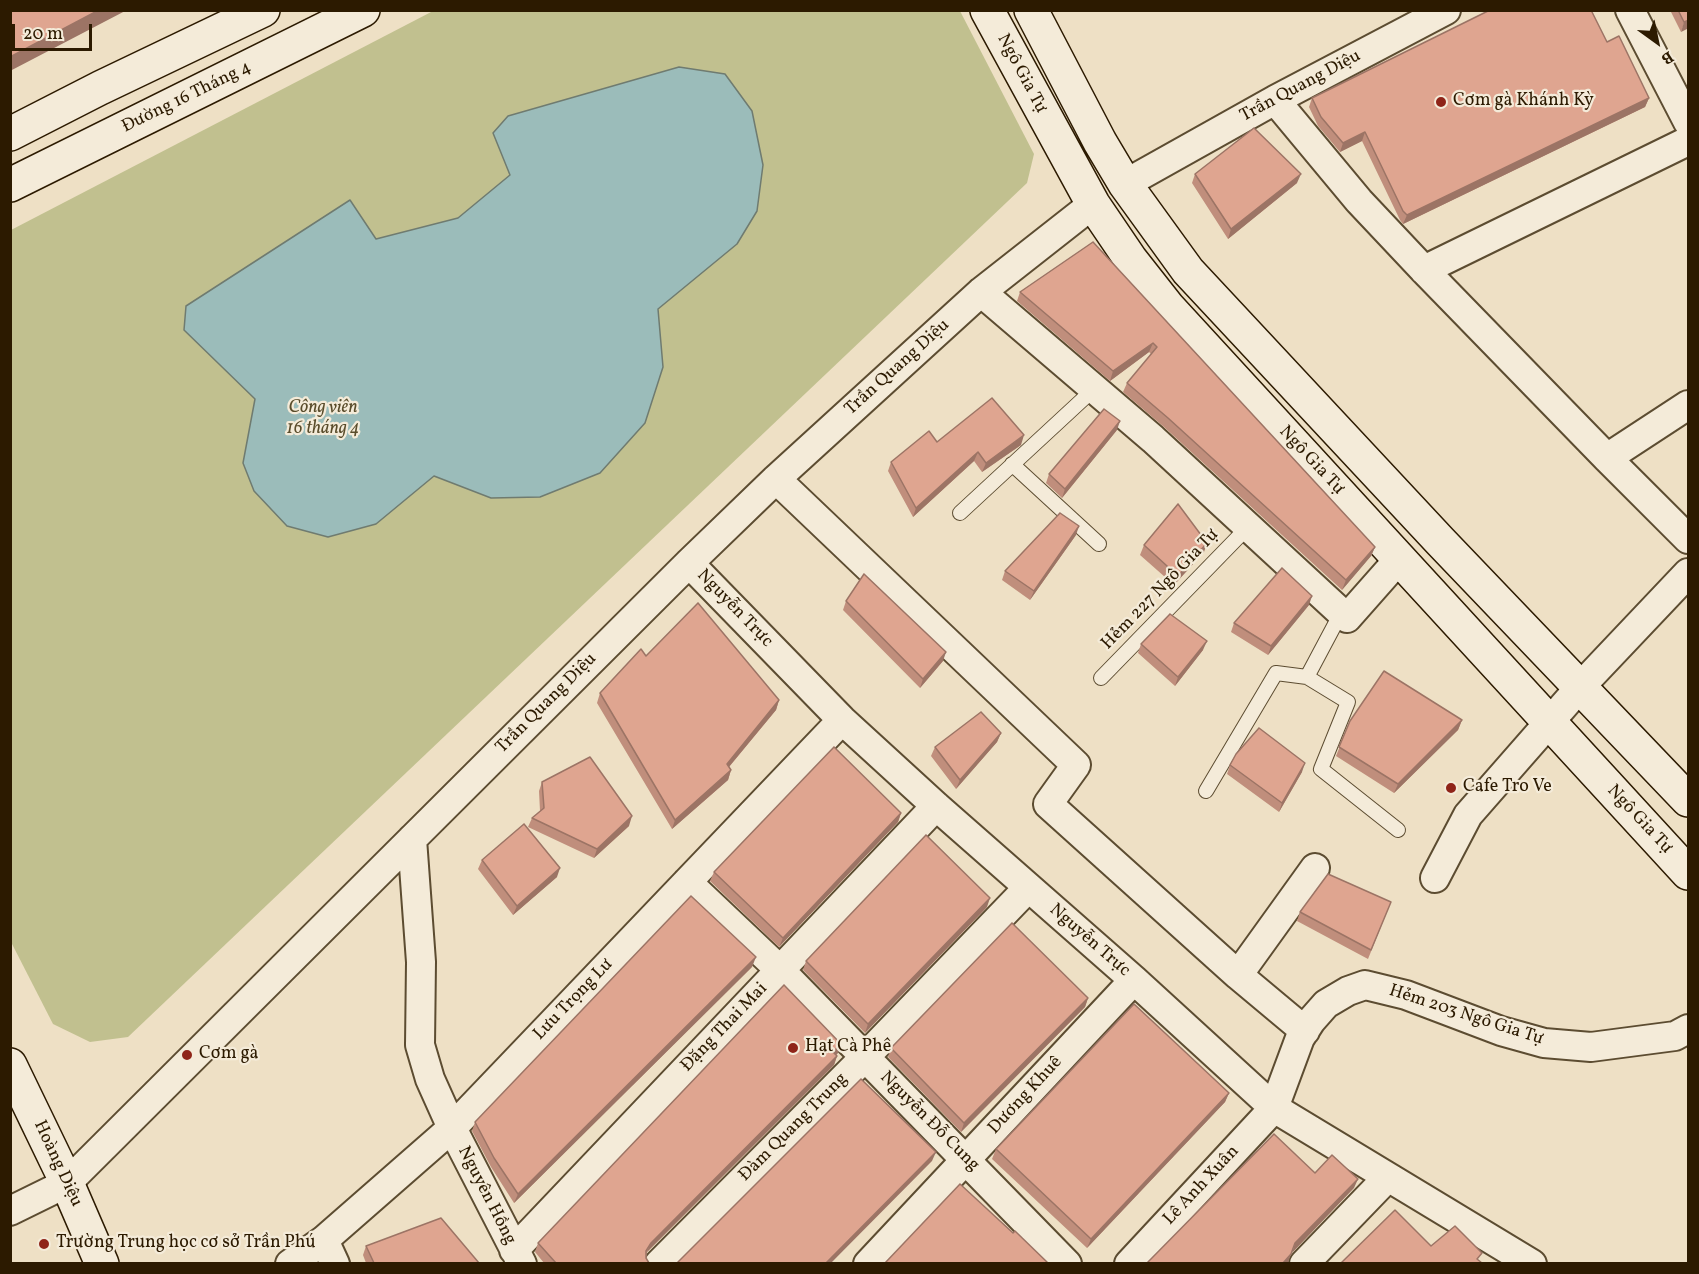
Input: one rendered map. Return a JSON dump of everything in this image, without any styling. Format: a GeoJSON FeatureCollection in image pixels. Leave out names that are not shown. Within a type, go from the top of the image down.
{"type":"FeatureCollection","features":[{"type":"Feature","properties":{"kind":"main road"},"geometry":{"type":"LineString","coordinates":[[10,134],[100,88],[265,10],[288,48]]}},
{"type":"Feature","properties":{"kind":"main road","name":"Đường 16 Tháng 4"},"geometry":{"type":"LineString","coordinates":[[10,185],[363,10]]}},
{"type":"Feature","properties":{"kind":"main road","name":"Ngô Gia Tự"},"geometry":{"type":"LineString","coordinates":[[987,10],[1093,204],[1131,260],[1168,308],[1689,873]]}},
{"type":"Feature","properties":{"kind":"main road"},"geometry":{"type":"LineString","coordinates":[[1030,10],[1100,142],[1125,184],[1188,271],[1440,542],[1689,800]]}},
{"type":"Feature","properties":{"kind":"main road"},"geometry":{"type":"LineString","coordinates":[[100,88],[122,130]]}},
{"type":"Feature","properties":{"kind":"main road"},"geometry":{"type":"LineString","coordinates":[[1093,204],[1125,184]]}},
{"type":"Feature","properties":{"kind":"main road","name":"Hoàng Diệu"},"geometry":{"type":"LineString","coordinates":[[10,1065],[67,1182],[102,1263]]}},
{"type":"Feature","properties":{"kind":"street","name":"Trần Quang Diệu"},"geometry":{"type":"LineString","coordinates":[[1125,184],[1275,100],[1446,10]]}},
{"type":"Feature","properties":{"kind":"street"},"geometry":{"type":"LineString","coordinates":[[1630,10],[1677,72],[1689,122]]}},
{"type":"Feature","properties":{"kind":"street"},"geometry":{"type":"LineString","coordinates":[[1275,100],[1359,201],[1424,270],[1689,539]]}},
{"type":"Feature","properties":{"kind":"street"},"geometry":{"type":"LineString","coordinates":[[1424,270],[1689,141]]}},
{"type":"Feature","properties":{"kind":"street","name":"Trần Quang Diệu"},"geometry":{"type":"LineString","coordinates":[[10,1211],[67,1182],[776,479],[981,292],[1093,204]]}},
{"type":"Feature","properties":{"kind":"street"},"geometry":{"type":"LineString","coordinates":[[981,292],[1153,439],[1347,618],[1400,558]]}},
{"type":"Feature","properties":{"kind":"street"},"geometry":{"type":"LineString","coordinates":[[1607,458],[1689,405]]}},
{"type":"Feature","properties":{"kind":"street"},"geometry":{"type":"LineString","coordinates":[[776,479],[1076,765],[1048,804],[1238,975],[1305,1031]]}},
{"type":"Feature","properties":{"kind":"street","name":"Nguyễn Trực"},"geometry":{"type":"LineString","coordinates":[[689,563],[842,720],[1274,1108],[1388,1177],[1495,1255],[1532,1263]]}},
{"type":"Feature","properties":{"kind":"street"},"geometry":{"type":"LineString","coordinates":[[1435,878],[1468,815],[1581,686],[1684,587]]}},
{"type":"Feature","properties":{"kind":"street","name":"Lưu Trọng Lư"},"geometry":{"type":"LineString","coordinates":[[290,1263],[329,1252],[452,1128],[842,720]]}},
{"type":"Feature","properties":{"kind":"street","name":"Đặng Thai Mai"},"geometry":{"type":"LineString","coordinates":[[518,1257],[780,970],[936,806]]}},
{"type":"Feature","properties":{"kind":"street","name":"Nguyên Hồng"},"geometry":{"type":"LineString","coordinates":[[412,839],[421,962],[420,1045],[430,1079],[452,1128],[518,1257]]}},
{"type":"Feature","properties":{"kind":"street"},"geometry":{"type":"LineString","coordinates":[[1238,975],[1315,868]]}},
{"type":"Feature","properties":{"kind":"street","name":"Nguyễn Đỗ Cung"},"geometry":{"type":"LineString","coordinates":[[687,882],[780,970],[1067,1263]]}},
{"type":"Feature","properties":{"kind":"street","name":"Đàm Quang Trung"},"geometry":{"type":"LineString","coordinates":[[659,1263],[865,1057],[1028,888]]}},
{"type":"Feature","properties":{"kind":"street","name":"Dương Khuê"},"geometry":{"type":"LineString","coordinates":[[868,1263],[1134,980]]}},
{"type":"Feature","properties":{"kind":"street","name":"Hẻm 203 Ngô Gia Tự"},"geometry":{"type":"LineString","coordinates":[[1274,1108],[1300,1038],[1305,1031],[1326,1004],[1348,991],[1365,985],[1406,995],[1501,1031],[1544,1043],[1591,1047],[1675,1036],[1689,1029]]}},
{"type":"Feature","properties":{"kind":"street","name":"Lê Anh Xuân"},"geometry":{"type":"LineString","coordinates":[[1129,1263],[1274,1108]]}},
{"type":"Feature","properties":{"kind":"street"},"geometry":{"type":"LineString","coordinates":[[1304,1263],[1388,1177]]}},
{"type":"Feature","properties":{"kind":"lane"},"geometry":{"type":"LineString","coordinates":[[960,513],[1094,389]]}},
{"type":"Feature","properties":{"kind":"lane"},"geometry":{"type":"LineString","coordinates":[[1012,464],[1099,544]]}},
{"type":"Feature","properties":{"kind":"lane","name":"Hẻm 227 Ngô Gia Tự"},"geometry":{"type":"LineString","coordinates":[[1101,678],[1248,526]]}},
{"type":"Feature","properties":{"kind":"lane"},"geometry":{"type":"LineString","coordinates":[[1308,677],[1341,613]]}},
{"type":"Feature","properties":{"kind":"lane"},"geometry":{"type":"LineString","coordinates":[[1206,791],[1276,673],[1308,677],[1348,702],[1321,769],[1398,830]]}},
{"type":"Feature","properties":{"kind":"green space","name":"Công viên 16 tháng 4"},"geometry":{"type":"Polygon","coordinates":[[[433,11],[960,11],[1034,154],[1027,183],[128,1037],[90,1042],[53,1024],[11,942],[11,230],[433,11]]]}},
{"type":"Feature","properties":{"kind":"water"},"geometry":{"type":"Polygon","coordinates":[[[679,67],[725,74],[752,111],[763,165],[757,211],[737,244],[658,309],[663,367],[645,423],[600,473],[540,497],[491,498],[434,476],[376,524],[328,537],[287,526],[254,491],[243,463],[255,399],[184,330],[186,306],[350,200],[376,239],[458,218],[510,175],[493,133],[508,116],[679,67]]]}},
{"type":"Feature","properties":{"kind":"building"},"geometry":{"type":"Polygon","coordinates":[[[10,10],[99,10],[10,57],[10,10]]]}},
{"type":"Feature","properties":{"kind":"building"},"geometry":{"type":"Polygon","coordinates":[[[1490,10],[1591,10],[1607,42],[1619,36],[1649,98],[1407,215],[1365,132],[1343,143],[1321,117],[1312,98],[1490,10]]]}},
{"type":"Feature","properties":{"kind":"building"},"geometry":{"type":"Polygon","coordinates":[[[1678,10],[1689,10],[1689,20],[1684,22],[1678,10]]]}},
{"type":"Feature","properties":{"kind":"building"},"geometry":{"type":"Polygon","coordinates":[[[1254,128],[1301,174],[1231,229],[1195,174],[1254,128]]]}},
{"type":"Feature","properties":{"kind":"building"},"geometry":{"type":"Polygon","coordinates":[[[1093,242],[1375,547],[1346,580],[1127,383],[1157,347],[1153,343],[1113,371],[1020,292],[1093,242]]]}},
{"type":"Feature","properties":{"kind":"building"},"geometry":{"type":"Polygon","coordinates":[[[992,398],[1024,435],[986,463],[978,452],[916,508],[891,462],[929,431],[937,442],[992,398]]]}},
{"type":"Feature","properties":{"kind":"building"},"geometry":{"type":"Polygon","coordinates":[[[1104,409],[1120,421],[1065,489],[1049,474],[1104,409]]]}},
{"type":"Feature","properties":{"kind":"building"},"geometry":{"type":"Polygon","coordinates":[[[1178,504],[1207,543],[1178,576],[1144,545],[1178,504]]]}},
{"type":"Feature","properties":{"kind":"building"},"geometry":{"type":"Polygon","coordinates":[[[1060,513],[1079,526],[1034,591],[1005,571],[1060,513]]]}},
{"type":"Feature","properties":{"kind":"building"},"geometry":{"type":"Polygon","coordinates":[[[1282,568],[1312,596],[1271,646],[1234,623],[1282,568]]]}},
{"type":"Feature","properties":{"kind":"building"},"geometry":{"type":"Polygon","coordinates":[[[864,574],[946,652],[923,679],[846,601],[864,574]]]}},
{"type":"Feature","properties":{"kind":"building"},"geometry":{"type":"Polygon","coordinates":[[[698,603],[779,700],[727,764],[731,770],[675,820],[600,693],[641,649],[646,656],[698,603]]]}},
{"type":"Feature","properties":{"kind":"building"},"geometry":{"type":"Polygon","coordinates":[[[1170,614],[1207,641],[1178,677],[1141,644],[1170,614]]]}},
{"type":"Feature","properties":{"kind":"building"},"geometry":{"type":"Polygon","coordinates":[[[1384,671],[1462,720],[1398,784],[1339,747],[1350,721],[1384,671]]]}},
{"type":"Feature","properties":{"kind":"building"},"geometry":{"type":"Polygon","coordinates":[[[981,712],[1001,733],[960,780],[935,747],[981,712]]]}},
{"type":"Feature","properties":{"kind":"building"},"geometry":{"type":"Polygon","coordinates":[[[1259,728],[1305,763],[1282,803],[1230,765],[1236,754],[1259,728]]]}},
{"type":"Feature","properties":{"kind":"building"},"geometry":{"type":"Polygon","coordinates":[[[834,747],[901,813],[783,938],[714,872],[834,747]]]}},
{"type":"Feature","properties":{"kind":"building"},"geometry":{"type":"Polygon","coordinates":[[[590,757],[632,816],[597,849],[532,818],[544,808],[542,782],[590,757]]]}},
{"type":"Feature","properties":{"kind":"building"},"geometry":{"type":"Polygon","coordinates":[[[524,824],[560,868],[517,906],[482,860],[524,824]]]}},
{"type":"Feature","properties":{"kind":"building"},"geometry":{"type":"Polygon","coordinates":[[[926,835],[990,898],[868,1024],[806,961],[926,835]]]}},
{"type":"Feature","properties":{"kind":"building"},"geometry":{"type":"Polygon","coordinates":[[[1328,874],[1391,902],[1371,950],[1300,912],[1328,874]]]}},
{"type":"Feature","properties":{"kind":"building"},"geometry":{"type":"Polygon","coordinates":[[[691,896],[756,957],[518,1194],[494,1158],[475,1122],[691,896]]]}},
{"type":"Feature","properties":{"kind":"building"},"geometry":{"type":"Polygon","coordinates":[[[1012,923],[1088,998],[964,1123],[891,1048],[1012,923]]]}},
{"type":"Feature","properties":{"kind":"building"},"geometry":{"type":"Polygon","coordinates":[[[784,985],[841,1044],[833,1052],[837,1056],[651,1243],[646,1251],[649,1263],[556,1263],[538,1243],[784,985]]]}},
{"type":"Feature","properties":{"kind":"building"},"geometry":{"type":"Polygon","coordinates":[[[1134,1004],[1229,1093],[1091,1239],[996,1149],[1134,1004]]]}},
{"type":"Feature","properties":{"kind":"building"},"geometry":{"type":"Polygon","coordinates":[[[861,1079],[936,1152],[826,1263],[677,1263],[861,1079]]]}},
{"type":"Feature","properties":{"kind":"building"},"geometry":{"type":"Polygon","coordinates":[[[1274,1134],[1315,1173],[1332,1155],[1358,1179],[1295,1243],[1291,1254],[1283,1263],[1147,1263],[1274,1134]]]}},
{"type":"Feature","properties":{"kind":"building"},"geometry":{"type":"Polygon","coordinates":[[[960,1184],[1013,1233],[1015,1231],[1048,1263],[885,1263],[960,1184]]]}},
{"type":"Feature","properties":{"kind":"building"},"geometry":{"type":"Polygon","coordinates":[[[1395,1210],[1431,1246],[1455,1226],[1482,1253],[1477,1259],[1482,1263],[1341,1263],[1395,1210]]]}},
{"type":"Feature","properties":{"kind":"building"},"geometry":{"type":"Polygon","coordinates":[[[441,1218],[479,1263],[374,1263],[366,1246],[441,1218]]]}},
{"type":"Feature","properties":{"kind":"place","name":"Cơm gà Khánh Kỳ"},"geometry":{"type":"Point","coordinates":[1441,102]}},
{"type":"Feature","properties":{"kind":"place","name":"Cafe Tro Ve"},"geometry":{"type":"Point","coordinates":[1451,788]}},
{"type":"Feature","properties":{"kind":"place","name":"Hạt Cà Phê"},"geometry":{"type":"Point","coordinates":[793,1048]}},
{"type":"Feature","properties":{"kind":"place","name":"Cơm gà"},"geometry":{"type":"Point","coordinates":[187,1055]}},
{"type":"Feature","properties":{"kind":"place","name":"Trường Trung học cơ sở Trần Phú"},"geometry":{"type":"Point","coordinates":[44,1244]}}]}
